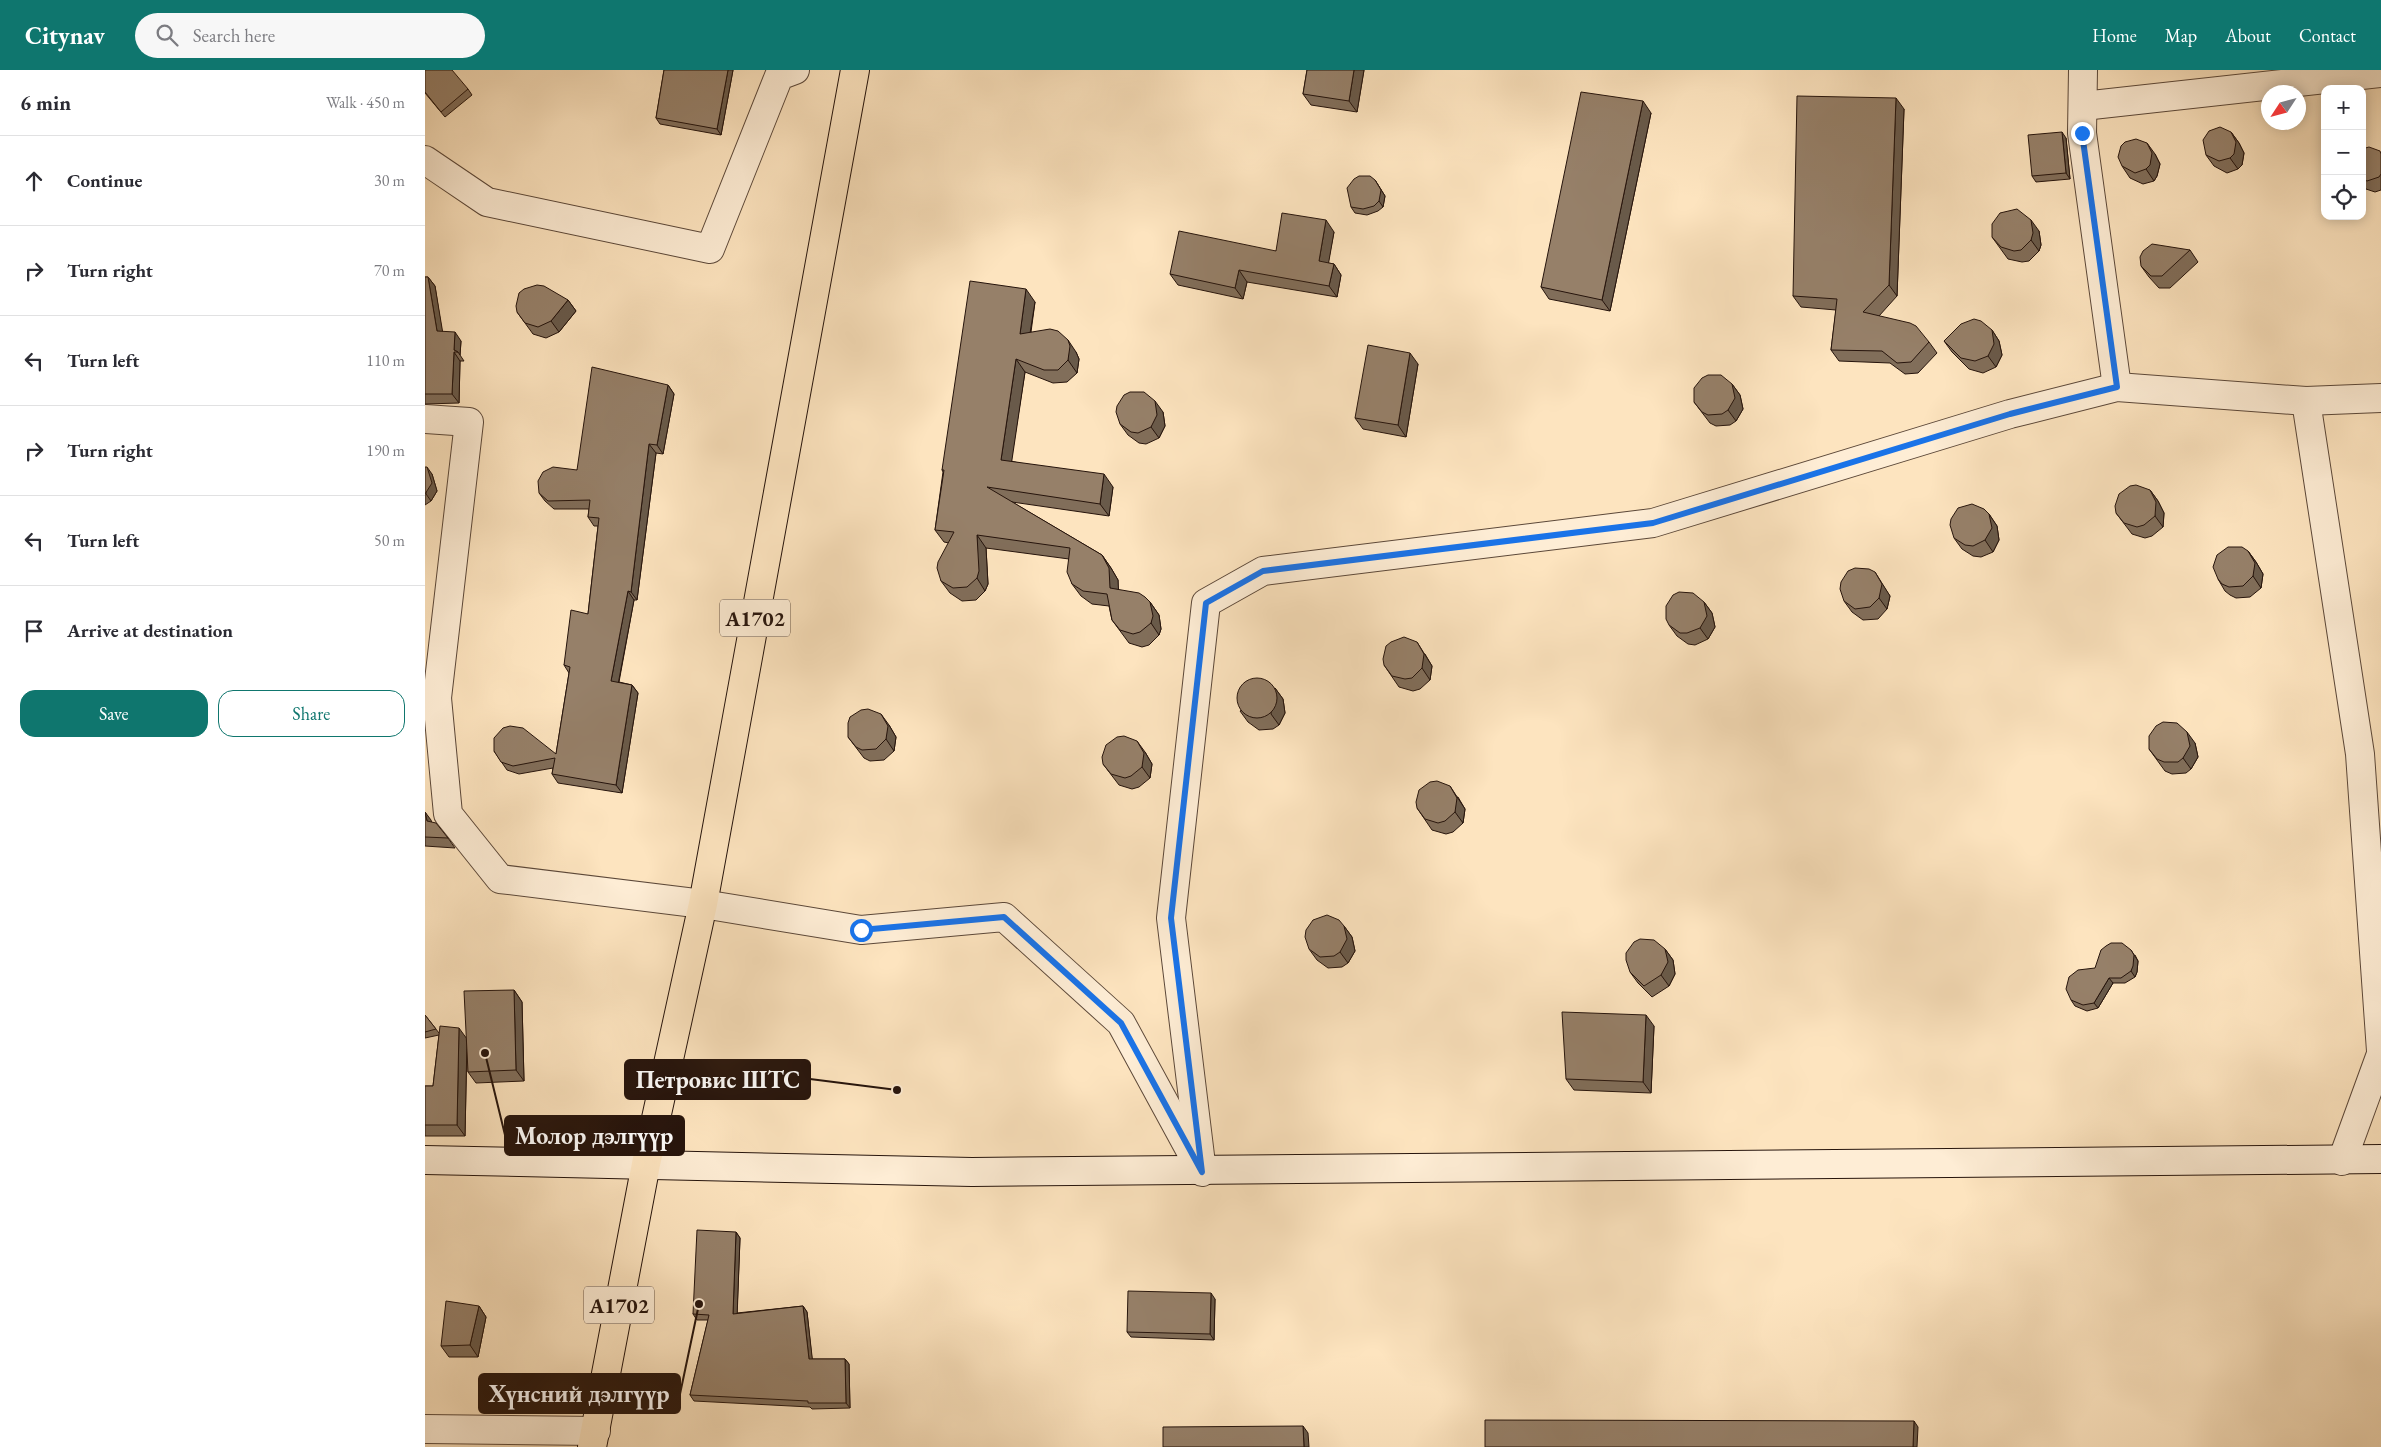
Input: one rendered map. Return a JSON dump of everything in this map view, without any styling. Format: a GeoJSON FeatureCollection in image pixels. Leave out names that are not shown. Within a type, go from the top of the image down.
{"type":"FeatureCollection","features":[{"type":"Feature","properties":{"kind":"highway","name":"A1702"},"geometry":{"type":"LineString","coordinates":[[594,1439],[646,1164],[703,904],[855,70]]}},
{"type":"Feature","properties":{"kind":"street"},"geometry":{"type":"LineString","coordinates":[[425,160],[487,202],[710,250],[779,76],[795,70]]}},
{"type":"Feature","properties":{"kind":"street"},"geometry":{"type":"LineString","coordinates":[[2083,70],[2082,133],[2117,387]]}},
{"type":"Feature","properties":{"kind":"street"},"geometry":{"type":"LineString","coordinates":[[2083,106],[2381,73]]}},
{"type":"Feature","properties":{"kind":"street"},"geometry":{"type":"LineString","coordinates":[[1202,1172],[1171,918],[1206,603],[1263,571],[1653,523],[2010,414],[2117,387],[2306,401],[2381,398]]}},
{"type":"Feature","properties":{"kind":"street"},"geometry":{"type":"LineString","coordinates":[[2306,401],[2370,754],[2381,1053],[2342,1161]]}},
{"type":"Feature","properties":{"kind":"street"},"geometry":{"type":"LineString","coordinates":[[425,419],[469,422],[431,697],[448,814],[500,879],[703,904],[861,930],[1004,917],[1121,1023],[1202,1172]]}},
{"type":"Feature","properties":{"kind":"street"},"geometry":{"type":"LineString","coordinates":[[425,1160],[646,1164],[866,1171],[1202,1172],[2342,1161],[2381,1159]]}},
{"type":"Feature","properties":{"kind":"street"},"geometry":{"type":"LineString","coordinates":[[425,1429],[594,1439]]}},
{"type":"Feature","properties":{"kind":"building"},"geometry":{"type":"Polygon","coordinates":[[[425,70],[452,70],[468,89],[441,112],[425,92],[425,70]]]}},
{"type":"Feature","properties":{"kind":"building"},"geometry":{"type":"Polygon","coordinates":[[[664,70],[728,70],[717,129],[656,118],[664,70]]]}},
{"type":"Feature","properties":{"kind":"building"},"geometry":{"type":"Polygon","coordinates":[[[1307,70],[1354,70],[1349,101],[1303,94],[1307,70]]]}},
{"type":"Feature","properties":{"kind":"building"},"geometry":{"type":"Polygon","coordinates":[[[1581,92],[1643,101],[1602,300],[1541,287],[1581,92]]]}},
{"type":"Feature","properties":{"kind":"building"},"geometry":{"type":"Polygon","coordinates":[[[1797,96],[1896,98],[1889,285],[1863,312],[1916,326],[1929,342],[1911,362],[1897,363],[1882,351],[1831,350],[1837,299],[1793,296],[1797,96]]]}},
{"type":"Feature","properties":{"kind":"building"},"geometry":{"type":"Polygon","coordinates":[[[2220,127],[2231,132],[2236,142],[2234,154],[2230,158],[2219,161],[2206,155],[2203,140],[2209,131],[2220,127]]]}},
{"type":"Feature","properties":{"kind":"building"},"geometry":{"type":"Polygon","coordinates":[[[2062,132],[2066,173],[2032,176],[2028,135],[2062,132]]]}},
{"type":"Feature","properties":{"kind":"building"},"geometry":{"type":"Polygon","coordinates":[[[2136,139],[2147,143],[2152,153],[2150,165],[2146,169],[2135,173],[2122,166],[2118,157],[2121,146],[2125,142],[2136,139]]]}},
{"type":"Feature","properties":{"kind":"building"},"geometry":{"type":"Polygon","coordinates":[[[2366,148],[2380,151],[2381,154],[2381,174],[2379,177],[2367,181],[2366,181],[2366,148]]]}},
{"type":"Feature","properties":{"kind":"building"},"geometry":{"type":"Polygon","coordinates":[[[1359,176],[1370,176],[1381,190],[1379,201],[1374,206],[1363,209],[1351,207],[1347,188],[1359,176]]]}},
{"type":"Feature","properties":{"kind":"building"},"geometry":{"type":"Polygon","coordinates":[[[2017,209],[2031,220],[2033,233],[2031,240],[2021,250],[2014,251],[2001,247],[1992,237],[1992,224],[2000,213],[2017,209]]]}},
{"type":"Feature","properties":{"kind":"building"},"geometry":{"type":"Polygon","coordinates":[[[1282,213],[1326,220],[1319,261],[1334,264],[1329,286],[1239,270],[1235,288],[1170,274],[1179,231],[1276,251],[1282,213]]]}},
{"type":"Feature","properties":{"kind":"building"},"geometry":{"type":"Polygon","coordinates":[[[2152,244],[2190,250],[2162,276],[2151,276],[2141,266],[2140,257],[2143,251],[2152,244]]]}},
{"type":"Feature","properties":{"kind":"building"},"geometry":{"type":"Polygon","coordinates":[[[425,277],[428,277],[437,331],[455,332],[454,350],[458,352],[454,352],[452,394],[425,394],[425,277]]]}},
{"type":"Feature","properties":{"kind":"building"},"geometry":{"type":"Polygon","coordinates":[[[970,281],[1026,289],[1020,334],[1050,329],[1058,331],[1068,340],[1070,346],[1068,360],[1058,370],[1044,370],[1016,359],[1001,460],[1104,474],[1100,504],[987,487],[1102,555],[1109,568],[1110,588],[1139,593],[1150,602],[1153,616],[1151,623],[1140,632],[1133,634],[1120,630],[1112,620],[1107,594],[1083,591],[1072,584],[1067,572],[1070,548],[977,535],[979,571],[977,578],[967,587],[953,588],[941,581],[937,568],[938,562],[954,532],[935,530],[970,281]]]}},
{"type":"Feature","properties":{"kind":"building"},"geometry":{"type":"Polygon","coordinates":[[[537,285],[544,286],[568,300],[551,321],[538,327],[525,323],[517,312],[516,306],[519,293],[524,289],[537,285]]]}},
{"type":"Feature","properties":{"kind":"building"},"geometry":{"type":"Polygon","coordinates":[[[1974,319],[1981,321],[1992,330],[1994,344],[1988,356],[1975,361],[1961,358],[1944,341],[1961,324],[1974,319]]]}},
{"type":"Feature","properties":{"kind":"building"},"geometry":{"type":"Polygon","coordinates":[[[1368,345],[1410,353],[1398,425],[1355,418],[1368,345]]]}},
{"type":"Feature","properties":{"kind":"building"},"geometry":{"type":"Polygon","coordinates":[[[592,367],[668,385],[657,445],[649,444],[631,592],[628,591],[611,681],[632,685],[616,785],[552,774],[555,758],[513,766],[501,762],[494,751],[494,738],[503,728],[510,726],[523,728],[556,754],[570,667],[564,665],[571,610],[588,614],[599,518],[588,517],[590,500],[548,501],[539,493],[538,481],[543,472],[553,467],[577,470],[592,367]]]}},
{"type":"Feature","properties":{"kind":"building"},"geometry":{"type":"Polygon","coordinates":[[[1708,375],[1721,375],[1732,384],[1735,398],[1728,410],[1722,414],[1708,415],[1702,412],[1694,402],[1694,388],[1702,378],[1708,375]]]}},
{"type":"Feature","properties":{"kind":"building"},"geometry":{"type":"Polygon","coordinates":[[[1130,392],[1144,392],[1155,401],[1157,415],[1151,427],[1138,433],[1131,432],[1120,424],[1116,412],[1117,406],[1124,395],[1130,392]]]}},
{"type":"Feature","properties":{"kind":"building"},"geometry":{"type":"Polygon","coordinates":[[[425,467],[427,467],[432,483],[425,494],[425,467]]]}},
{"type":"Feature","properties":{"kind":"building"},"geometry":{"type":"Polygon","coordinates":[[[2136,485],[2150,490],[2156,502],[2155,516],[2144,525],[2137,527],[2124,523],[2116,513],[2115,506],[2119,494],[2130,486],[2136,485]]]}},
{"type":"Feature","properties":{"kind":"building"},"geometry":{"type":"Polygon","coordinates":[[[1972,504],[1984,509],[1989,514],[1992,528],[1985,540],[1973,546],[1965,545],[1954,538],[1950,525],[1951,519],[1958,508],[1972,504]]]}},
{"type":"Feature","properties":{"kind":"building"},"geometry":{"type":"Polygon","coordinates":[[[2228,547],[2242,547],[2248,551],[2255,563],[2253,576],[2243,586],[2229,587],[2222,584],[2213,567],[2217,555],[2228,547]]]}},
{"type":"Feature","properties":{"kind":"building"},"geometry":{"type":"Polygon","coordinates":[[[1855,568],[1869,569],[1875,572],[1882,584],[1879,598],[1870,607],[1855,609],[1844,601],[1840,589],[1841,582],[1848,571],[1855,568]]]}},
{"type":"Feature","properties":{"kind":"building"},"geometry":{"type":"Polygon","coordinates":[[[1679,592],[1693,593],[1704,602],[1707,616],[1700,628],[1687,633],[1680,633],[1669,625],[1666,619],[1666,606],[1673,595],[1679,592]]]}},
{"type":"Feature","properties":{"kind":"building"},"geometry":{"type":"Polygon","coordinates":[[[1404,637],[1417,642],[1424,654],[1422,668],[1412,678],[1405,679],[1392,676],[1384,665],[1383,659],[1386,646],[1404,637]]]}},
{"type":"Feature","properties":{"kind":"building"},"geometry":{"type":"Polygon","coordinates":[[[1261,678],[1268,681],[1274,687],[1277,698],[1276,706],[1268,715],[1261,718],[1253,718],[1246,715],[1238,706],[1237,694],[1240,687],[1249,679],[1261,678]]]}},
{"type":"Feature","properties":{"kind":"building"},"geometry":{"type":"Polygon","coordinates":[[[868,709],[881,714],[888,726],[886,739],[876,749],[862,750],[856,747],[848,737],[848,723],[850,717],[861,710],[868,709]]]}},
{"type":"Feature","properties":{"kind":"building"},"geometry":{"type":"Polygon","coordinates":[[[2163,722],[2177,723],[2187,732],[2190,746],[2183,758],[2178,762],[2164,762],[2157,759],[2149,749],[2149,736],[2156,726],[2163,722]]]}},
{"type":"Feature","properties":{"kind":"building"},"geometry":{"type":"Polygon","coordinates":[[[1124,736],[1137,741],[1144,753],[1142,767],[1131,776],[1125,778],[1111,774],[1103,764],[1102,757],[1106,745],[1117,737],[1124,736]]]}},
{"type":"Feature","properties":{"kind":"building"},"geometry":{"type":"Polygon","coordinates":[[[1437,781],[1450,786],[1457,798],[1455,812],[1445,821],[1438,823],[1425,819],[1417,808],[1416,802],[1419,790],[1430,782],[1437,781]]]}},
{"type":"Feature","properties":{"kind":"building"},"geometry":{"type":"Polygon","coordinates":[[[425,813],[427,821],[436,823],[448,838],[425,837],[425,813]]]}},
{"type":"Feature","properties":{"kind":"building"},"geometry":{"type":"Polygon","coordinates":[[[1327,915],[1339,920],[1344,926],[1347,939],[1340,952],[1334,956],[1320,957],[1309,949],[1305,937],[1306,930],[1313,920],[1327,915]]]}},
{"type":"Feature","properties":{"kind":"building"},"geometry":{"type":"Polygon","coordinates":[[[1640,939],[1654,940],[1665,949],[1668,962],[1661,975],[1644,986],[1630,972],[1626,960],[1626,953],[1634,942],[1640,939]]]}},
{"type":"Feature","properties":{"kind":"building"},"geometry":{"type":"Polygon","coordinates":[[[2111,943],[2122,943],[2131,950],[2134,955],[2131,971],[2121,978],[2109,978],[2094,1003],[2083,1005],[2071,1000],[2066,989],[2069,977],[2078,970],[2095,968],[2101,950],[2111,943]]]}},
{"type":"Feature","properties":{"kind":"building"},"geometry":{"type":"Polygon","coordinates":[[[514,990],[516,1070],[468,1072],[464,991],[514,990]]]}},
{"type":"Feature","properties":{"kind":"building"},"geometry":{"type":"Polygon","coordinates":[[[1562,1012],[1646,1015],[1643,1082],[1566,1079],[1562,1012]]]}},
{"type":"Feature","properties":{"kind":"building"},"geometry":{"type":"Polygon","coordinates":[[[425,1015],[436,1029],[425,1032],[425,1015]]]}},
{"type":"Feature","properties":{"kind":"building"},"geometry":{"type":"Polygon","coordinates":[[[440,1026],[459,1028],[457,1125],[425,1125],[425,1086],[433,1086],[440,1026]]]}},
{"type":"Feature","properties":{"kind":"building"},"geometry":{"type":"Polygon","coordinates":[[[697,1230],[736,1232],[733,1314],[803,1306],[809,1359],[845,1359],[846,1403],[808,1403],[808,1401],[690,1395],[709,1315],[693,1314],[697,1230]]]}},
{"type":"Feature","properties":{"kind":"building"},"geometry":{"type":"Polygon","coordinates":[[[1128,1291],[1211,1293],[1210,1334],[1127,1332],[1128,1291]]]}},
{"type":"Feature","properties":{"kind":"building"},"geometry":{"type":"Polygon","coordinates":[[[446,1301],[479,1306],[470,1345],[441,1346],[446,1301]]]}},
{"type":"Feature","properties":{"kind":"building"},"geometry":{"type":"Polygon","coordinates":[[[1485,1420],[1914,1421],[1913,1447],[1485,1447],[1485,1420]]]}},
{"type":"Feature","properties":{"kind":"building"},"geometry":{"type":"Polygon","coordinates":[[[1303,1426],[1304,1447],[1163,1447],[1163,1427],[1303,1426]]]}},
{"type":"Feature","properties":{"kind":"place","name":"Молор дэлгүүр"},"geometry":{"type":"Point","coordinates":[485,1053]}},
{"type":"Feature","properties":{"kind":"place","name":"Петровис ШТС"},"geometry":{"type":"Point","coordinates":[897,1090]}},
{"type":"Feature","properties":{"kind":"place","name":"Хүнсний дэлгүүр"},"geometry":{"type":"Point","coordinates":[699,1304]}},
{"type":"Feature","properties":{"kind":"route"},"geometry":{"type":"LineString","coordinates":[[861,930],[1004,917],[1121,1023],[1202,1172],[1171,918],[1206,603],[1263,571],[1653,523],[2010,414],[2117,387],[2082,133]]}}]}
